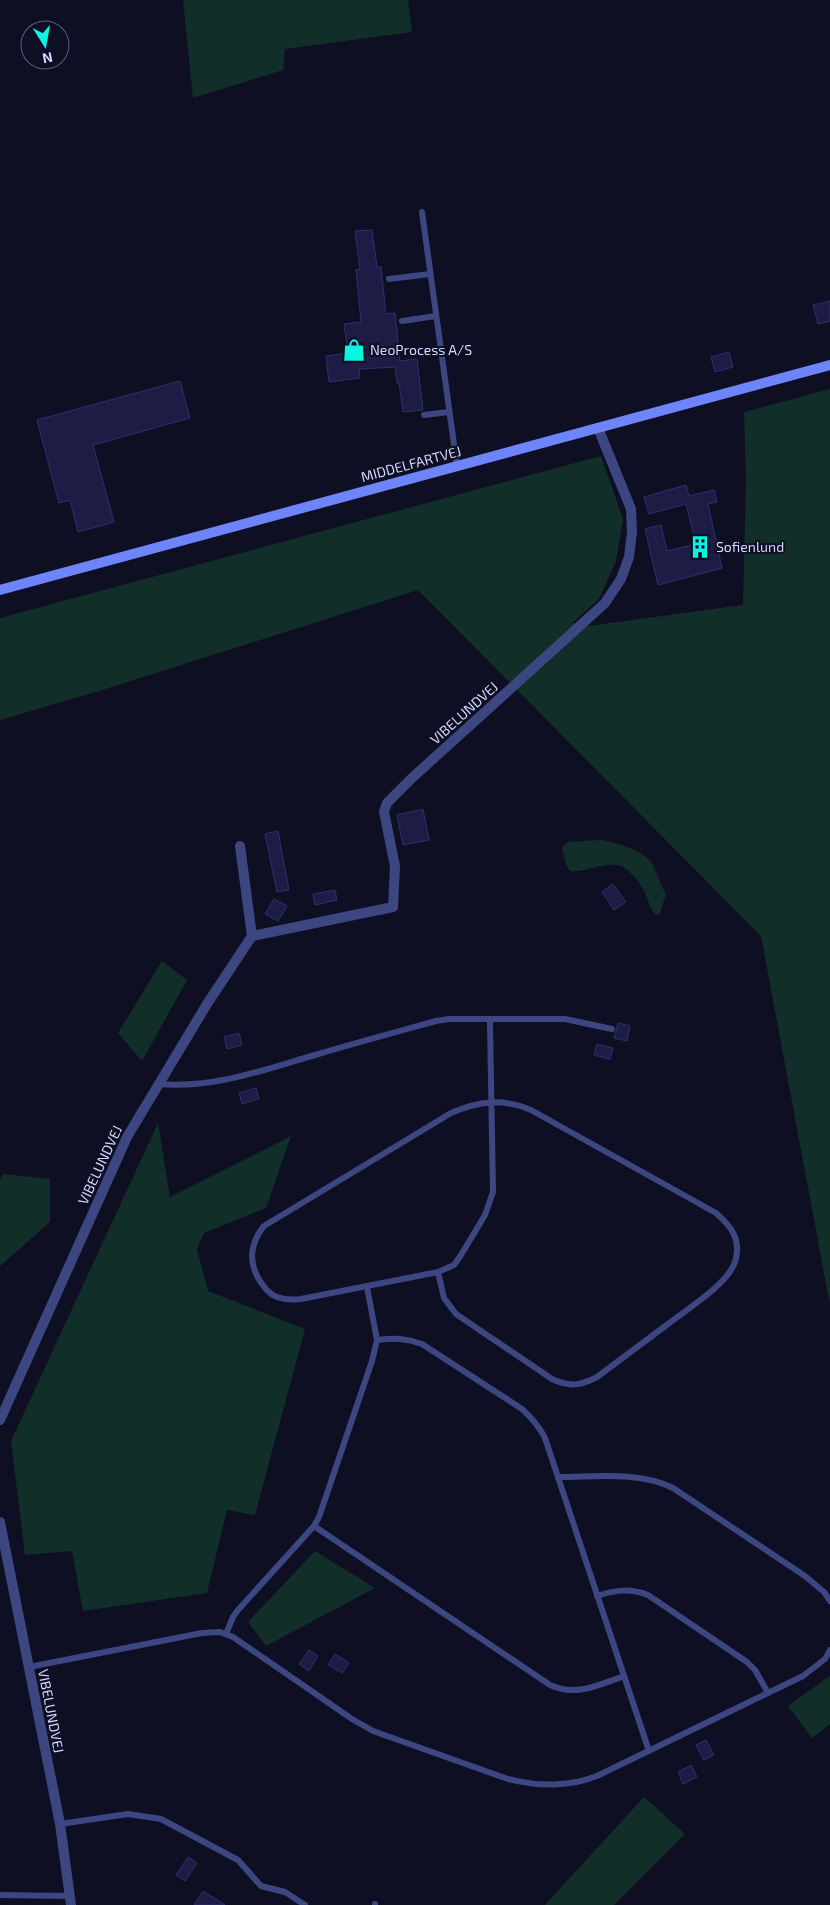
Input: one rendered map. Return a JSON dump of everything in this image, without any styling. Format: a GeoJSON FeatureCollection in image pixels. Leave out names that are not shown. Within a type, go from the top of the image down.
{"type":"FeatureCollection","features":[{"type":"Feature","properties":{"kind":"main road","name":"MIDDELFARTVEJ"},"geometry":{"type":"LineString","coordinates":[[0,590],[830,365]]}},
{"type":"Feature","properties":{"kind":"street","name":"VIBELUNDVEJ"},"geometry":{"type":"LineString","coordinates":[[0,1420],[127,1137],[207,1004],[252,936],[393,907],[394,866],[384,812],[387,803],[412,778],[605,603],[621,579],[629,557],[632,532],[631,509],[598,428]]}},
{"type":"Feature","properties":{"kind":"street"},"geometry":{"type":"LineString","coordinates":[[240,846],[252,936]]}},
{"type":"Feature","properties":{"kind":"street","name":"VIBELUNDVEJ"},"geometry":{"type":"LineString","coordinates":[[0,1522],[60,1824],[71,1901]]}},
{"type":"Feature","properties":{"kind":"lane"},"geometry":{"type":"LineString","coordinates":[[422,212],[457,466]]}},
{"type":"Feature","properties":{"kind":"lane"},"geometry":{"type":"LineString","coordinates":[[388,279],[430,274]]}},
{"type":"Feature","properties":{"kind":"lane"},"geometry":{"type":"LineString","coordinates":[[402,321],[436,316]]}},
{"type":"Feature","properties":{"kind":"lane"},"geometry":{"type":"LineString","coordinates":[[424,415],[449,412]]}},
{"type":"Feature","properties":{"kind":"lane"},"geometry":{"type":"LineString","coordinates":[[438,1272],[444,1298],[456,1314],[552,1379],[562,1384],[574,1386],[585,1384],[597,1377],[712,1290],[729,1273],[737,1255],[734,1234],[730,1225],[716,1213],[531,1110],[515,1104],[492,1102],[468,1106],[451,1113],[264,1226],[254,1242],[252,1261],[254,1273],[266,1290],[276,1297],[287,1300],[301,1299],[438,1272],[454,1265],[485,1214],[493,1192],[492,1102],[490,1019]]}},
{"type":"Feature","properties":{"kind":"lane"},"geometry":{"type":"LineString","coordinates":[[158,1084],[191,1086],[226,1081],[436,1021],[565,1019],[612,1029]]}},
{"type":"Feature","properties":{"kind":"lane"},"geometry":{"type":"LineString","coordinates":[[226,1634],[238,1610],[314,1526],[319,1517],[366,1380],[377,1340],[367,1287]]}},
{"type":"Feature","properties":{"kind":"lane"},"geometry":{"type":"LineString","coordinates":[[377,1340],[400,1338],[422,1344],[522,1409],[540,1428],[649,1751]]}},
{"type":"Feature","properties":{"kind":"lane"},"geometry":{"type":"LineString","coordinates":[[558,1477],[648,1479],[673,1488],[805,1576],[824,1592],[830,1602]]}},
{"type":"Feature","properties":{"kind":"lane"},"geometry":{"type":"LineString","coordinates":[[314,1526],[560,1690],[578,1690],[624,1676]]}},
{"type":"Feature","properties":{"kind":"lane"},"geometry":{"type":"LineString","coordinates":[[597,1596],[612,1591],[630,1590],[648,1595],[747,1662],[755,1670],[768,1693]]}},
{"type":"Feature","properties":{"kind":"lane"},"geometry":{"type":"LineString","coordinates":[[29,1667],[202,1633],[220,1632],[226,1634],[373,1731],[508,1779],[524,1783],[541,1784],[588,1779],[649,1751],[804,1676],[825,1659],[830,1650]]}},
{"type":"Feature","properties":{"kind":"lane"},"geometry":{"type":"LineString","coordinates":[[60,1824],[128,1814],[161,1819],[238,1860],[261,1886],[285,1892],[305,1905]]}},
{"type":"Feature","properties":{"kind":"lane"},"geometry":{"type":"LineString","coordinates":[[0,1894],[71,1901]]}},
{"type":"Feature","properties":{"kind":"green space"},"geometry":{"type":"Polygon","coordinates":[[[183,0],[408,0],[412,32],[285,49],[283,70],[193,98],[183,0]]]}},
{"type":"Feature","properties":{"kind":"green space"},"geometry":{"type":"Polygon","coordinates":[[[830,389],[830,1305],[761,936],[418,590],[99,691],[0,720],[0,618],[601,456],[623,519],[616,561],[599,599],[572,623],[588,626],[743,605],[746,479],[744,412],[830,389]]]}},
{"type":"Feature","properties":{"kind":"green space"},"geometry":{"type":"Polygon","coordinates":[[[601,840],[635,850],[651,862],[666,894],[660,913],[656,915],[653,912],[644,890],[624,867],[610,865],[581,871],[570,871],[566,865],[562,847],[568,842],[601,840]]]}},
{"type":"Feature","properties":{"kind":"green space"},"geometry":{"type":"Polygon","coordinates":[[[162,961],[187,980],[142,1061],[118,1033],[162,961]]]}},
{"type":"Feature","properties":{"kind":"green space"},"geometry":{"type":"Polygon","coordinates":[[[158,1123],[170,1197],[291,1136],[266,1208],[204,1233],[197,1249],[208,1291],[305,1329],[255,1515],[227,1510],[207,1593],[83,1611],[72,1551],[25,1555],[11,1441],[158,1123]]]}},
{"type":"Feature","properties":{"kind":"green space"},"geometry":{"type":"Polygon","coordinates":[[[3,1174],[50,1179],[50,1222],[0,1266],[0,1180],[3,1174]]]}},
{"type":"Feature","properties":{"kind":"green space"},"geometry":{"type":"Polygon","coordinates":[[[315,1551],[375,1588],[266,1646],[248,1622],[315,1551]]]}},
{"type":"Feature","properties":{"kind":"green space"},"geometry":{"type":"Polygon","coordinates":[[[830,1676],[830,1724],[812,1738],[788,1706],[830,1676]]]}},
{"type":"Feature","properties":{"kind":"green space"},"geometry":{"type":"Polygon","coordinates":[[[644,1797],[685,1834],[614,1905],[545,1905],[644,1797]]]}},
{"type":"Feature","properties":{"kind":"building"},"geometry":{"type":"Polygon","coordinates":[[[372,230],[377,267],[381,267],[386,314],[395,313],[400,361],[417,359],[423,410],[403,412],[395,367],[359,369],[360,378],[329,382],[326,356],[348,353],[344,324],[361,322],[356,270],[360,269],[355,231],[372,230]]]}},
{"type":"Feature","properties":{"kind":"building"},"geometry":{"type":"Polygon","coordinates":[[[830,301],[830,321],[818,324],[813,305],[830,301]]]}},
{"type":"Feature","properties":{"kind":"building"},"geometry":{"type":"Polygon","coordinates":[[[729,352],[733,367],[715,372],[711,357],[729,352]]]}},
{"type":"Feature","properties":{"kind":"building"},"geometry":{"type":"Polygon","coordinates":[[[180,381],[190,418],[93,445],[114,522],[78,532],[70,500],[59,503],[37,420],[180,381]]]}},
{"type":"Feature","properties":{"kind":"building","name":"Sofienlund"},"geometry":{"type":"Polygon","coordinates":[[[686,485],[689,496],[714,490],[717,502],[708,504],[722,568],[658,585],[645,529],[661,525],[667,551],[696,544],[686,504],[649,514],[644,497],[686,485]]]}},
{"type":"Feature","properties":{"kind":"building"},"geometry":{"type":"Polygon","coordinates":[[[423,809],[429,840],[403,845],[397,815],[423,809]]]}},
{"type":"Feature","properties":{"kind":"building"},"geometry":{"type":"Polygon","coordinates":[[[278,831],[289,890],[277,892],[265,834],[278,831]]]}},
{"type":"Feature","properties":{"kind":"building"},"geometry":{"type":"Polygon","coordinates":[[[613,884],[626,902],[614,910],[602,892],[613,884]]]}},
{"type":"Feature","properties":{"kind":"building"},"geometry":{"type":"Polygon","coordinates":[[[335,890],[337,900],[315,905],[313,894],[335,890]]]}},
{"type":"Feature","properties":{"kind":"building"},"geometry":{"type":"Polygon","coordinates":[[[274,899],[287,906],[278,921],[265,914],[274,899]]]}},
{"type":"Feature","properties":{"kind":"building"},"geometry":{"type":"Polygon","coordinates":[[[618,1023],[630,1026],[627,1041],[614,1038],[618,1023]]]}},
{"type":"Feature","properties":{"kind":"building"},"geometry":{"type":"Polygon","coordinates":[[[239,1033],[242,1045],[227,1049],[224,1037],[239,1033]]]}},
{"type":"Feature","properties":{"kind":"building"},"geometry":{"type":"Polygon","coordinates":[[[597,1044],[613,1048],[610,1059],[594,1055],[597,1044]]]}},
{"type":"Feature","properties":{"kind":"building"},"geometry":{"type":"Polygon","coordinates":[[[256,1088],[259,1099],[242,1104],[239,1093],[256,1088]]]}},
{"type":"Feature","properties":{"kind":"building"},"geometry":{"type":"Polygon","coordinates":[[[309,1650],[318,1656],[309,1671],[299,1664],[309,1650]]]}},
{"type":"Feature","properties":{"kind":"building"},"geometry":{"type":"Polygon","coordinates":[[[335,1654],[349,1663],[342,1673],[328,1665],[335,1654]]]}},
{"type":"Feature","properties":{"kind":"building"},"geometry":{"type":"Polygon","coordinates":[[[706,1740],[714,1755],[704,1760],[696,1745],[706,1740]]]}},
{"type":"Feature","properties":{"kind":"building"},"geometry":{"type":"Polygon","coordinates":[[[691,1765],[697,1777],[683,1784],[678,1772],[691,1765]]]}},
{"type":"Feature","properties":{"kind":"building"},"geometry":{"type":"Polygon","coordinates":[[[188,1857],[197,1863],[185,1881],[176,1875],[188,1857]]]}},
{"type":"Feature","properties":{"kind":"building"},"geometry":{"type":"Polygon","coordinates":[[[203,1891],[225,1905],[194,1905],[203,1891]]]}},
{"type":"Feature","properties":{"kind":"place","name":"NeoProcess A/S"},"geometry":{"type":"Point","coordinates":[354,350]}},
{"type":"Feature","properties":{"kind":"place","name":"Sofienlund"},"geometry":{"type":"Point","coordinates":[700,547]}}]}
